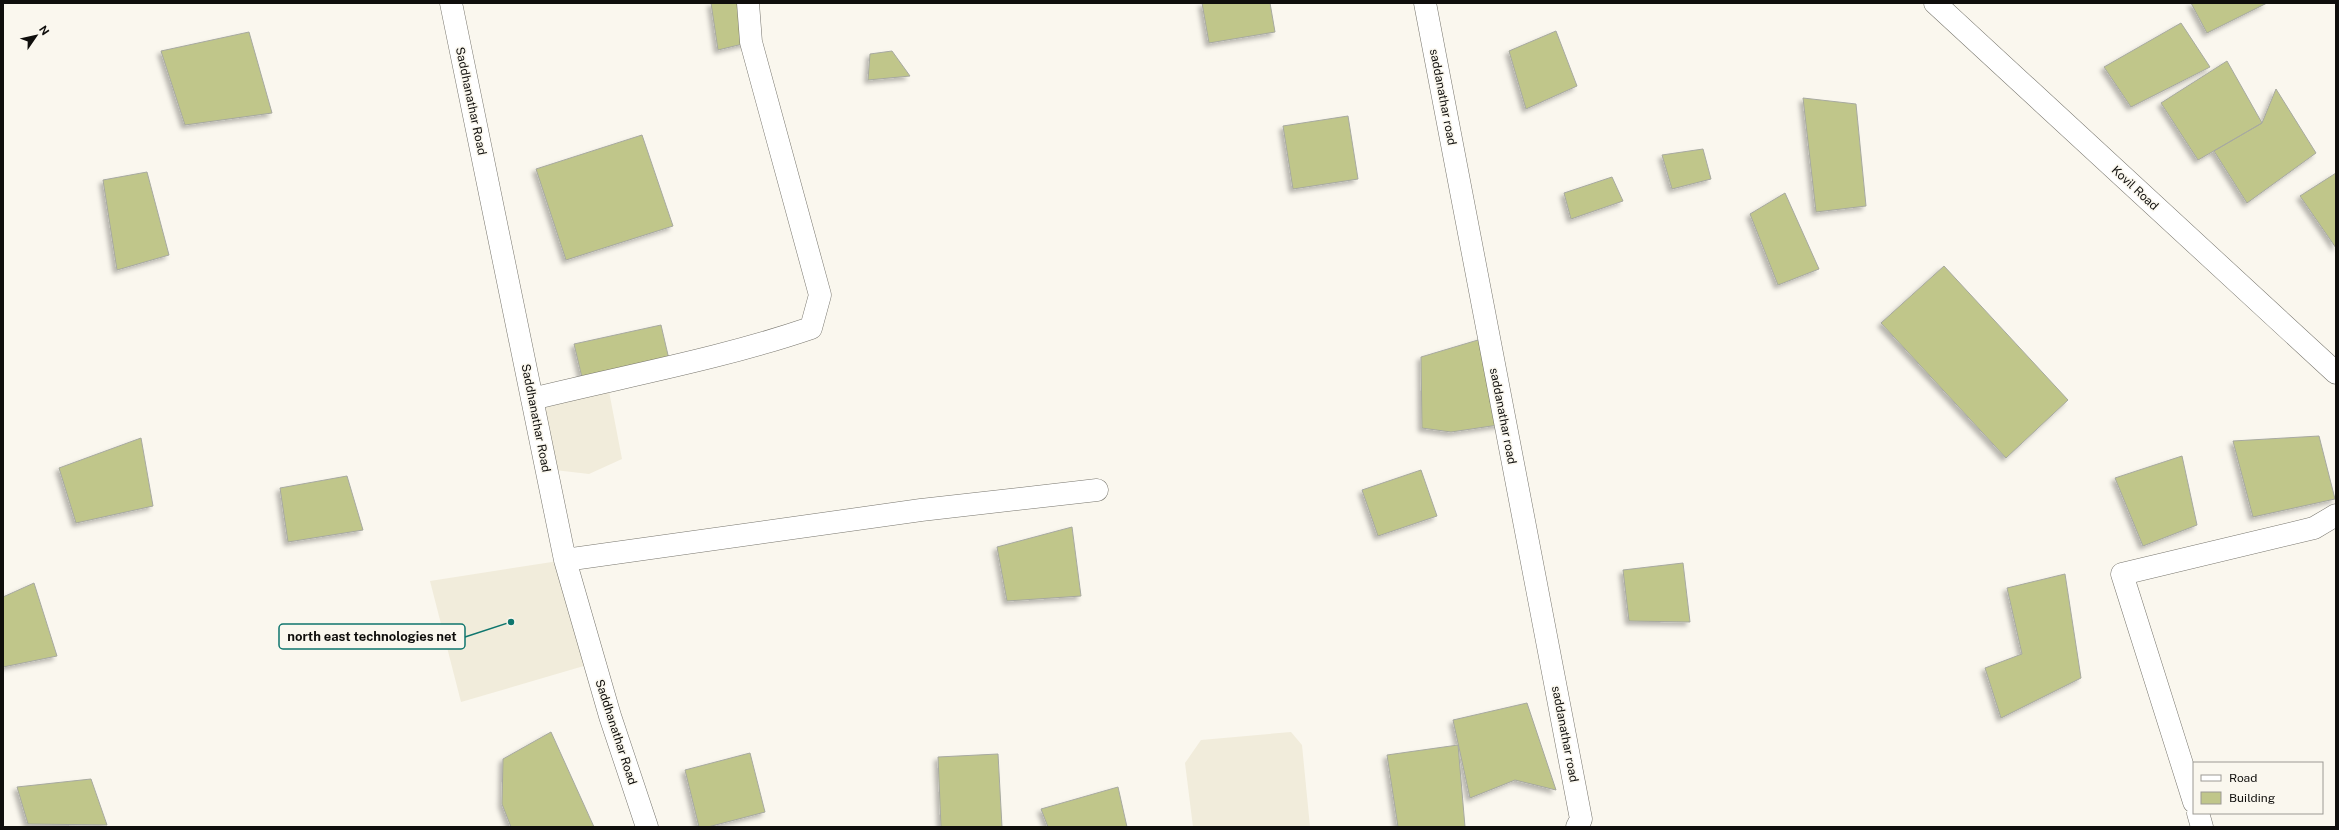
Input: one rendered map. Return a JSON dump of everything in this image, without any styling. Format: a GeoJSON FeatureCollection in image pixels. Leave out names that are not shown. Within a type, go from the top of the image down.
{"type":"FeatureCollection","features":[{"type":"Feature","properties":{"kind":"street","name":"Saddhanathar Road"},"geometry":{"type":"LineString","coordinates":[[451,3],[564,560],[610,716],[647,827]]}},
{"type":"Feature","properties":{"kind":"street"},"geometry":{"type":"LineString","coordinates":[[532,399],[670,368],[776,340],[811,328],[820,295],[751,42],[748,3]]}},
{"type":"Feature","properties":{"kind":"street","name":"saddanathar road"},"geometry":{"type":"LineString","coordinates":[[1425,3],[1581,820],[1577,827]]}},
{"type":"Feature","properties":{"kind":"street","name":"Kovil Road"},"geometry":{"type":"LineString","coordinates":[[1935,3],[2336,373]]}},
{"type":"Feature","properties":{"kind":"street"},"geometry":{"type":"LineString","coordinates":[[564,560],[921,510],[1097,490]]}},
{"type":"Feature","properties":{"kind":"street"},"geometry":{"type":"LineString","coordinates":[[2193,799],[2122,574],[2314,528],[2336,515]]}},
{"type":"Feature","properties":{"kind":"street"},"geometry":{"type":"LineString","coordinates":[[2198,814],[2202,827]]}},
{"type":"Feature","properties":{"kind":"shaded area"},"geometry":{"type":"Polygon","coordinates":[[[607,381],[622,459],[589,474],[546,469],[532,399],[607,381]]]}},
{"type":"Feature","properties":{"kind":"shaded area"},"geometry":{"type":"Polygon","coordinates":[[[565,560],[594,663],[461,702],[430,581],[565,560]]]}},
{"type":"Feature","properties":{"kind":"shaded area"},"geometry":{"type":"Polygon","coordinates":[[[1291,732],[1302,745],[1310,827],[1193,827],[1185,763],[1201,740],[1291,732]]]}},
{"type":"Feature","properties":{"kind":"building"},"geometry":{"type":"Polygon","coordinates":[[[711,3],[748,3],[751,42],[718,50],[711,3]]]}},
{"type":"Feature","properties":{"kind":"building"},"geometry":{"type":"Polygon","coordinates":[[[1202,3],[1270,3],[1275,32],[1209,43],[1202,3]]]}},
{"type":"Feature","properties":{"kind":"building"},"geometry":{"type":"Polygon","coordinates":[[[2191,3],[2267,3],[2207,33],[2191,3]]]}},
{"type":"Feature","properties":{"kind":"building"},"geometry":{"type":"Polygon","coordinates":[[[2181,23],[2210,67],[2131,107],[2104,67],[2181,23]]]}},
{"type":"Feature","properties":{"kind":"building"},"geometry":{"type":"Polygon","coordinates":[[[1556,31],[1577,86],[1526,109],[1509,51],[1556,31]]]}},
{"type":"Feature","properties":{"kind":"building"},"geometry":{"type":"Polygon","coordinates":[[[249,32],[272,113],[185,125],[161,51],[249,32]]]}},
{"type":"Feature","properties":{"kind":"building"},"geometry":{"type":"Polygon","coordinates":[[[892,51],[910,76],[868,80],[870,54],[892,51]]]}},
{"type":"Feature","properties":{"kind":"building"},"geometry":{"type":"Polygon","coordinates":[[[2227,61],[2262,123],[2198,160],[2161,103],[2227,61]]]}},
{"type":"Feature","properties":{"kind":"building"},"geometry":{"type":"Polygon","coordinates":[[[2276,89],[2316,153],[2247,203],[2214,151],[2262,123],[2276,89]]]}},
{"type":"Feature","properties":{"kind":"building"},"geometry":{"type":"Polygon","coordinates":[[[1803,98],[1856,104],[1866,206],[1816,212],[1803,98]]]}},
{"type":"Feature","properties":{"kind":"building"},"geometry":{"type":"Polygon","coordinates":[[[1348,116],[1358,179],[1293,189],[1283,126],[1348,116]]]}},
{"type":"Feature","properties":{"kind":"building"},"geometry":{"type":"Polygon","coordinates":[[[642,135],[673,226],[566,260],[536,169],[642,135]]]}},
{"type":"Feature","properties":{"kind":"building"},"geometry":{"type":"Polygon","coordinates":[[[1703,149],[1711,179],[1672,189],[1662,155],[1703,149]]]}},
{"type":"Feature","properties":{"kind":"building"},"geometry":{"type":"Polygon","coordinates":[[[147,172],[169,255],[117,270],[103,180],[147,172]]]}},
{"type":"Feature","properties":{"kind":"building"},"geometry":{"type":"Polygon","coordinates":[[[2336,173],[2336,248],[2300,196],[2336,173]]]}},
{"type":"Feature","properties":{"kind":"building"},"geometry":{"type":"Polygon","coordinates":[[[1612,177],[1623,201],[1571,219],[1564,193],[1612,177]]]}},
{"type":"Feature","properties":{"kind":"building"},"geometry":{"type":"Polygon","coordinates":[[[1785,193],[1819,269],[1778,285],[1750,214],[1785,193]]]}},
{"type":"Feature","properties":{"kind":"building"},"geometry":{"type":"Polygon","coordinates":[[[1944,266],[2068,400],[2006,458],[1881,323],[1944,266]]]}},
{"type":"Feature","properties":{"kind":"building"},"geometry":{"type":"Polygon","coordinates":[[[661,325],[671,368],[584,386],[574,344],[661,325]]]}},
{"type":"Feature","properties":{"kind":"building"},"geometry":{"type":"Polygon","coordinates":[[[1488,337],[1505,424],[1451,432],[1422,428],[1421,357],[1488,337]]]}},
{"type":"Feature","properties":{"kind":"building"},"geometry":{"type":"Polygon","coordinates":[[[2319,436],[2335,499],[2253,517],[2233,441],[2319,436]]]}},
{"type":"Feature","properties":{"kind":"building"},"geometry":{"type":"Polygon","coordinates":[[[141,438],[153,506],[76,523],[59,468],[141,438]]]}},
{"type":"Feature","properties":{"kind":"building"},"geometry":{"type":"Polygon","coordinates":[[[2182,456],[2197,525],[2143,546],[2115,478],[2182,456]]]}},
{"type":"Feature","properties":{"kind":"building"},"geometry":{"type":"Polygon","coordinates":[[[1421,470],[1437,516],[1378,536],[1362,490],[1421,470]]]}},
{"type":"Feature","properties":{"kind":"building"},"geometry":{"type":"Polygon","coordinates":[[[347,476],[363,530],[288,542],[280,488],[347,476]]]}},
{"type":"Feature","properties":{"kind":"building"},"geometry":{"type":"Polygon","coordinates":[[[1072,527],[1081,596],[1007,601],[997,547],[1072,527]]]}},
{"type":"Feature","properties":{"kind":"building"},"geometry":{"type":"Polygon","coordinates":[[[1683,563],[1690,622],[1629,621],[1623,570],[1683,563]]]}},
{"type":"Feature","properties":{"kind":"building"},"geometry":{"type":"Polygon","coordinates":[[[2065,574],[2081,678],[2001,718],[1985,668],[2022,654],[2007,588],[2065,574]]]}},
{"type":"Feature","properties":{"kind":"building"},"geometry":{"type":"Polygon","coordinates":[[[34,583],[57,656],[3,667],[3,597],[34,583]]]}},
{"type":"Feature","properties":{"kind":"building"},"geometry":{"type":"Polygon","coordinates":[[[1527,703],[1556,790],[1515,780],[1470,798],[1453,720],[1527,703]]]}},
{"type":"Feature","properties":{"kind":"building"},"geometry":{"type":"Polygon","coordinates":[[[551,732],[594,827],[511,827],[502,804],[503,759],[551,732]]]}},
{"type":"Feature","properties":{"kind":"building"},"geometry":{"type":"Polygon","coordinates":[[[1458,745],[1465,827],[1398,827],[1387,755],[1458,745]]]}},
{"type":"Feature","properties":{"kind":"building"},"geometry":{"type":"Polygon","coordinates":[[[750,753],[765,812],[708,827],[699,827],[685,770],[750,753]]]}},
{"type":"Feature","properties":{"kind":"building"},"geometry":{"type":"Polygon","coordinates":[[[998,754],[1002,827],[941,827],[938,757],[998,754]]]}},
{"type":"Feature","properties":{"kind":"building"},"geometry":{"type":"Polygon","coordinates":[[[91,779],[107,825],[28,824],[17,787],[91,779]]]}},
{"type":"Feature","properties":{"kind":"building"},"geometry":{"type":"Polygon","coordinates":[[[1118,787],[1127,827],[1048,827],[1041,809],[1118,787]]]}},
{"type":"Feature","properties":{"kind":"place","name":"north east technologies net"},"geometry":{"type":"Point","coordinates":[511,622]}}]}
